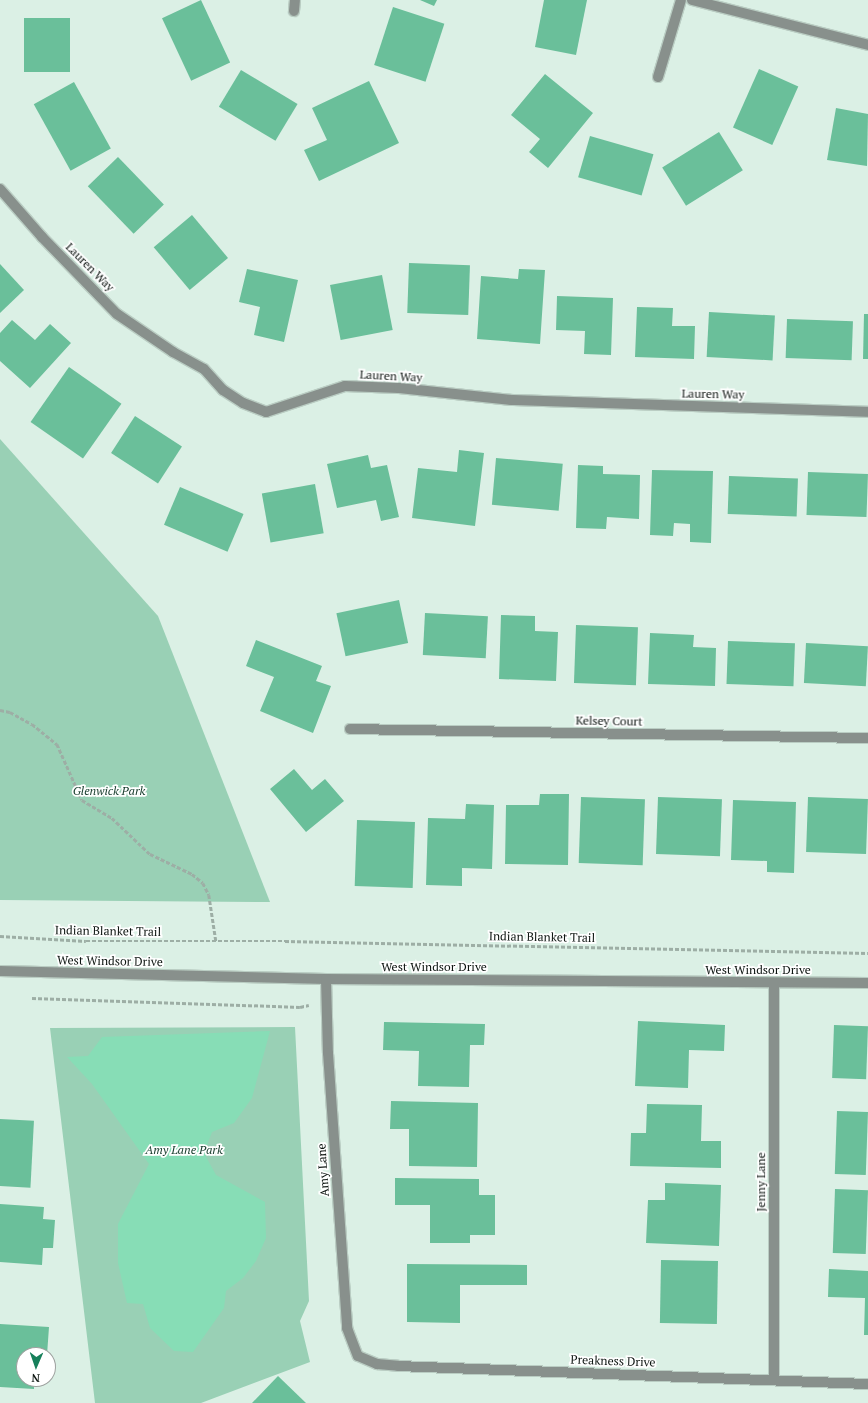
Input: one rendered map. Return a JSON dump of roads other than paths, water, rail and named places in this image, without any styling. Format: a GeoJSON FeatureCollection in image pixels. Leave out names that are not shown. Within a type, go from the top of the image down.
{"type":"FeatureCollection","features":[{"type":"Feature","properties":{"kind":"street"},"geometry":{"type":"LineString","coordinates":[[294,11],[295,0]]}},
{"type":"Feature","properties":{"kind":"street"},"geometry":{"type":"LineString","coordinates":[[658,78],[681,0]]}},
{"type":"Feature","properties":{"kind":"street"},"geometry":{"type":"LineString","coordinates":[[692,0],[868,45]]}},
{"type":"Feature","properties":{"kind":"street","name":"Lauren Way"},"geometry":{"type":"LineString","coordinates":[[0,189],[42,237],[117,314],[173,352],[204,369],[223,390],[243,403],[266,412],[345,386],[399,388],[511,400],[868,412]]}},
{"type":"Feature","properties":{"kind":"street","name":"Kelsey Court"},"geometry":{"type":"LineString","coordinates":[[350,729],[868,738]]}},
{"type":"Feature","properties":{"kind":"street","name":"West Windsor Drive"},"geometry":{"type":"LineString","coordinates":[[0,971],[326,979],[868,983]]}},
{"type":"Feature","properties":{"kind":"street","name":"Amy Lane"},"geometry":{"type":"LineString","coordinates":[[326,979],[347,1328],[358,1356]]}},
{"type":"Feature","properties":{"kind":"street","name":"Jenny Lane"},"geometry":{"type":"LineString","coordinates":[[774,983],[774,1380]]}},
{"type":"Feature","properties":{"kind":"street","name":"Preakness Drive"},"geometry":{"type":"LineString","coordinates":[[358,1356],[376,1364],[398,1366],[868,1384]]}},
{"type":"Feature","properties":{"kind":"park label","name":"Glenwick Park"},"geometry":{"type":"Point","coordinates":[109,791]}},
{"type":"Feature","properties":{"kind":"park label","name":"Amy Lane Park"},"geometry":{"type":"Point","coordinates":[184,1150]}}]}
